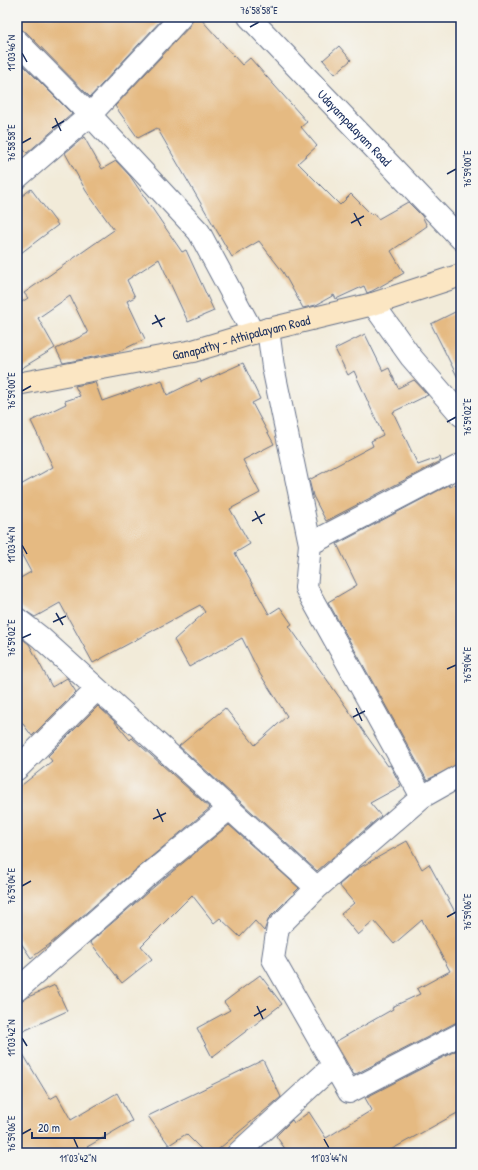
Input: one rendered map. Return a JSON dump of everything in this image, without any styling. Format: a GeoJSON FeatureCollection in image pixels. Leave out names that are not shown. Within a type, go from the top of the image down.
{"type":"FeatureCollection","features":[{"type":"Feature","properties":{"kind":"main road","name":"Ganapathy - Athipalayam Road"},"geometry":{"type":"LineString","coordinates":[[17,384],[193,351],[261,331],[373,304],[461,275]]}},
{"type":"Feature","properties":{"kind":"street"},"geometry":{"type":"LineString","coordinates":[[17,178],[90,115],[181,17]]}},
{"type":"Feature","properties":{"kind":"street","name":"Udayampalayam Road"},"geometry":{"type":"LineString","coordinates":[[249,17],[461,239]]}},
{"type":"Feature","properties":{"kind":"street"},"geometry":{"type":"LineString","coordinates":[[17,41],[90,115],[199,232],[261,331],[273,367],[310,544],[306,588],[422,797]]}},
{"type":"Feature","properties":{"kind":"street"},"geometry":{"type":"LineString","coordinates":[[373,304],[411,357],[461,415]]}},
{"type":"Feature","properties":{"kind":"street"},"geometry":{"type":"LineString","coordinates":[[310,544],[461,465]]}},
{"type":"Feature","properties":{"kind":"street"},"geometry":{"type":"LineString","coordinates":[[17,619],[40,637],[317,888]]}},
{"type":"Feature","properties":{"kind":"street"},"geometry":{"type":"LineString","coordinates":[[17,769],[97,689]]}},
{"type":"Feature","properties":{"kind":"street"},"geometry":{"type":"LineString","coordinates":[[461,775],[422,797],[317,888],[278,927],[273,959],[349,1092],[461,1034]]}},
{"type":"Feature","properties":{"kind":"street"},"geometry":{"type":"LineString","coordinates":[[17,990],[147,876],[230,808]]}},
{"type":"Feature","properties":{"kind":"street"},"geometry":{"type":"LineString","coordinates":[[238,1153],[334,1065]]}},
{"type":"Feature","properties":{"kind":"building"},"geometry":{"type":"Polygon","coordinates":[[[17,17],[164,17],[90,97],[26,32],[17,29],[17,17]]]}},
{"type":"Feature","properties":{"kind":"building"},"geometry":{"type":"Polygon","coordinates":[[[193,17],[199,17],[242,65],[250,58],[307,122],[301,127],[317,146],[298,163],[340,205],[351,194],[372,215],[374,213],[378,219],[408,202],[422,216],[427,226],[391,251],[404,273],[367,293],[364,286],[336,299],[334,295],[316,305],[303,308],[283,272],[259,241],[232,257],[157,128],[138,138],[115,106],[190,26],[193,17]]]}},
{"type":"Feature","properties":{"kind":"building"},"geometry":{"type":"Polygon","coordinates":[[[339,46],[351,60],[335,74],[323,60],[339,46]]]}},
{"type":"Feature","properties":{"kind":"building"},"geometry":{"type":"Polygon","coordinates":[[[17,59],[72,114],[27,153],[17,143],[17,59]]]}},
{"type":"Feature","properties":{"kind":"building"},"geometry":{"type":"Polygon","coordinates":[[[84,137],[102,169],[116,161],[130,176],[182,252],[186,250],[214,311],[188,322],[159,259],[127,280],[135,297],[127,301],[145,339],[118,352],[63,363],[56,349],[88,333],[70,296],[38,318],[55,348],[17,371],[17,305],[28,298],[24,293],[114,230],[86,191],[65,153],[84,137]]]}},
{"type":"Feature","properties":{"kind":"building"},"geometry":{"type":"Polygon","coordinates":[[[31,189],[58,225],[17,256],[17,200],[31,189]]]}},
{"type":"Feature","properties":{"kind":"building"},"geometry":{"type":"Polygon","coordinates":[[[461,309],[461,384],[431,324],[461,309]]]}},
{"type":"Feature","properties":{"kind":"building"},"geometry":{"type":"Polygon","coordinates":[[[365,334],[383,371],[389,368],[398,388],[414,380],[428,395],[393,412],[418,465],[440,457],[441,461],[326,521],[313,496],[309,480],[373,446],[371,441],[383,435],[354,371],[348,375],[335,349],[365,334]]]}},
{"type":"Feature","properties":{"kind":"building"},"geometry":{"type":"Polygon","coordinates":[[[243,363],[260,399],[252,403],[274,444],[243,460],[260,493],[230,509],[250,544],[235,553],[269,614],[280,607],[292,624],[289,626],[388,766],[390,765],[401,786],[370,803],[381,816],[317,871],[179,746],[225,708],[255,745],[287,716],[260,674],[242,638],[189,667],[174,640],[205,612],[200,605],[93,663],[60,603],[35,617],[21,608],[17,600],[17,580],[31,572],[17,546],[17,487],[53,467],[31,421],[66,404],[65,401],[80,396],[75,386],[95,382],[102,401],[162,380],[167,395],[200,379],[201,382],[243,363]]]}},
{"type":"Feature","properties":{"kind":"building"},"geometry":{"type":"Polygon","coordinates":[[[461,482],[461,763],[427,780],[328,602],[357,585],[337,544],[449,485],[450,487],[461,482]]]}},
{"type":"Feature","properties":{"kind":"building"},"geometry":{"type":"Polygon","coordinates":[[[17,635],[29,644],[52,687],[67,678],[76,692],[32,736],[17,716],[17,635]]]}},
{"type":"Feature","properties":{"kind":"building"},"geometry":{"type":"Polygon","coordinates":[[[98,706],[114,721],[130,740],[132,738],[210,808],[50,944],[31,958],[17,937],[17,789],[52,761],[48,756],[98,706]]]}},
{"type":"Feature","properties":{"kind":"building"},"geometry":{"type":"Polygon","coordinates":[[[229,825],[299,888],[269,918],[264,931],[255,921],[240,937],[220,918],[214,923],[192,895],[141,946],[152,959],[122,983],[90,942],[229,825]]]}},
{"type":"Feature","properties":{"kind":"building"},"geometry":{"type":"Polygon","coordinates":[[[407,841],[422,869],[429,864],[461,923],[461,1022],[455,1023],[354,1075],[335,1042],[393,1009],[392,1007],[420,994],[417,989],[450,971],[422,920],[394,944],[374,921],[358,935],[341,914],[354,903],[339,885],[359,868],[407,841]]]}},
{"type":"Feature","properties":{"kind":"building"},"geometry":{"type":"Polygon","coordinates":[[[260,975],[282,1004],[212,1057],[197,1028],[230,1010],[224,1002],[260,975]]]}},
{"type":"Feature","properties":{"kind":"building"},"geometry":{"type":"Polygon","coordinates":[[[55,985],[67,1011],[17,1034],[17,1002],[55,985]]]}},
{"type":"Feature","properties":{"kind":"building"},"geometry":{"type":"Polygon","coordinates":[[[17,1044],[50,1099],[57,1095],[71,1120],[117,1093],[132,1121],[87,1147],[90,1153],[17,1153],[17,1044]]]}},
{"type":"Feature","properties":{"kind":"building"},"geometry":{"type":"Polygon","coordinates":[[[461,1048],[461,1111],[385,1153],[288,1153],[276,1136],[292,1120],[294,1123],[309,1112],[326,1138],[372,1110],[365,1098],[461,1048]]]}},
{"type":"Feature","properties":{"kind":"building"},"geometry":{"type":"Polygon","coordinates":[[[263,1060],[281,1097],[214,1153],[205,1153],[186,1134],[169,1145],[148,1116],[263,1060]]]}}]}
